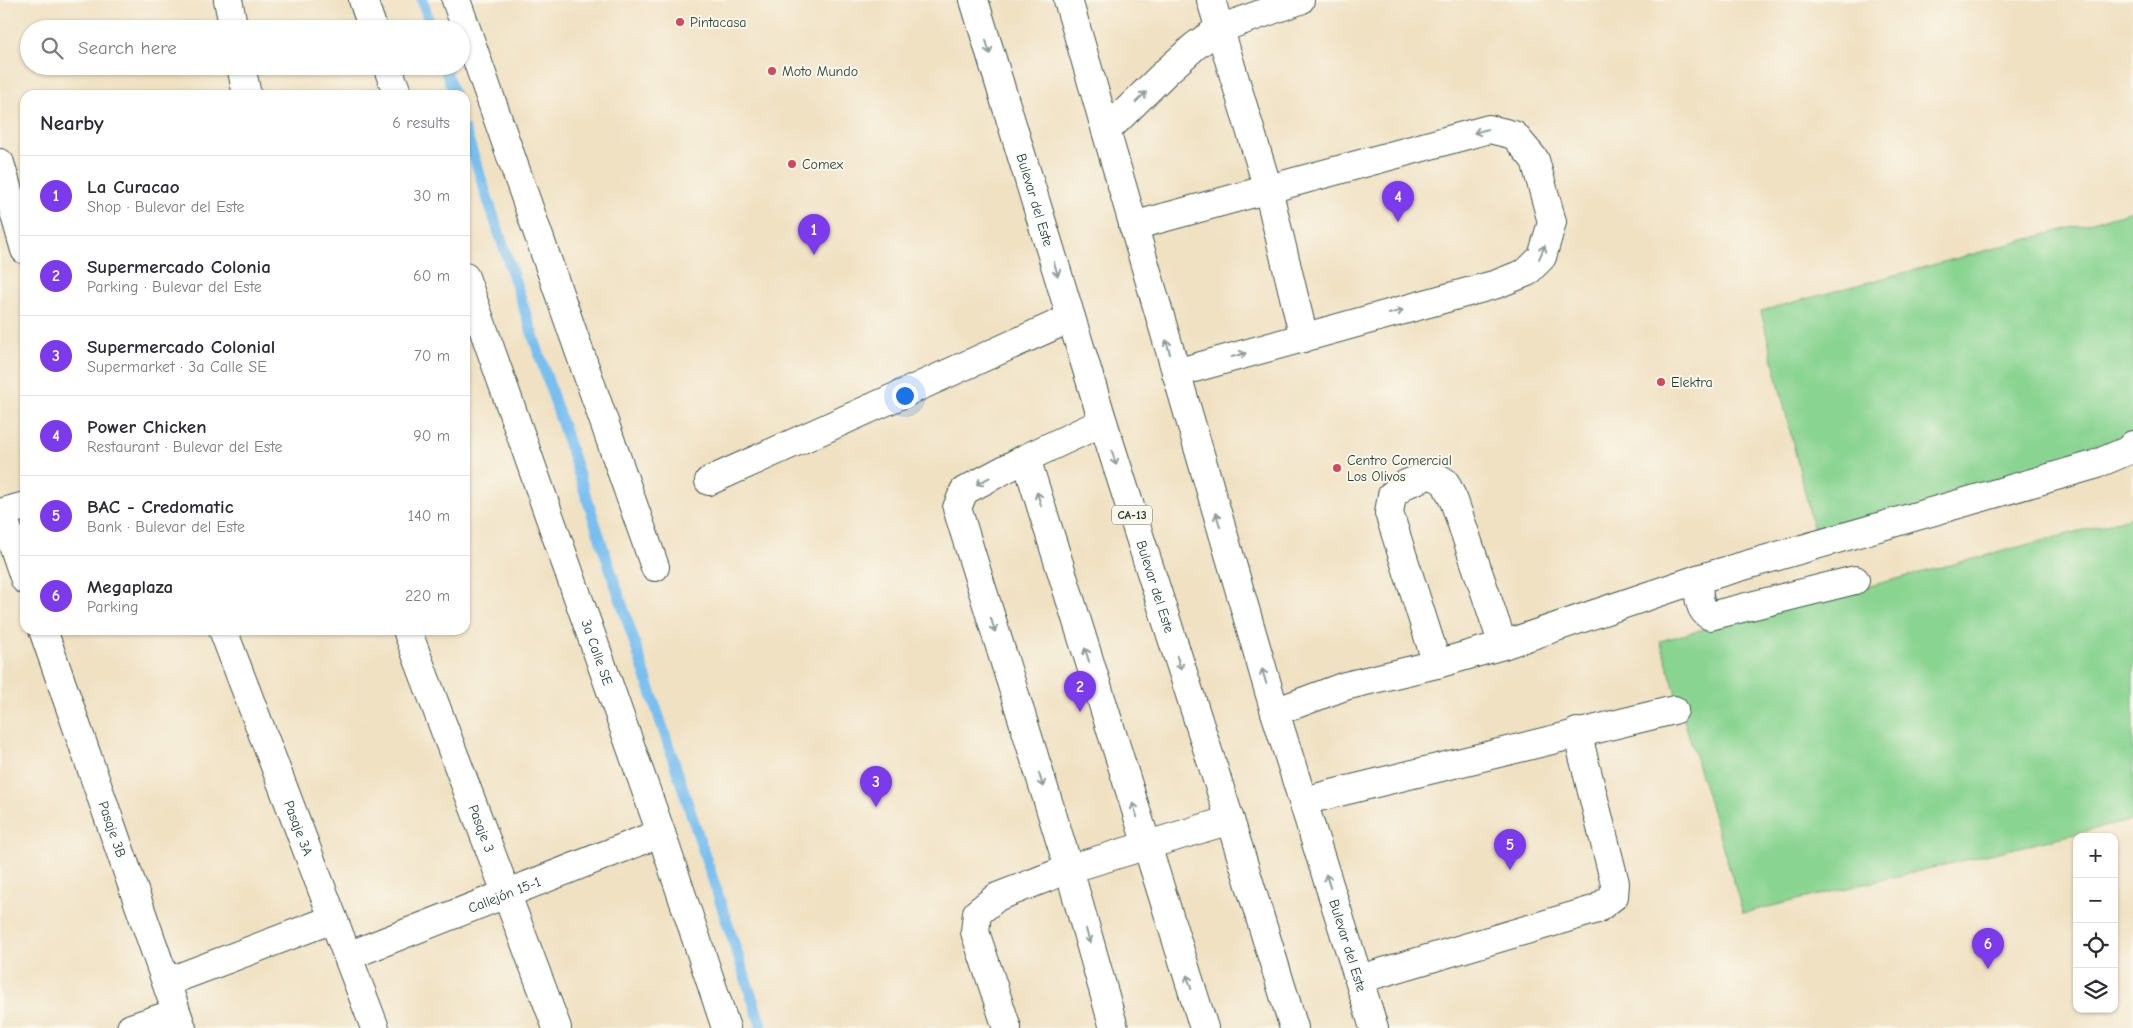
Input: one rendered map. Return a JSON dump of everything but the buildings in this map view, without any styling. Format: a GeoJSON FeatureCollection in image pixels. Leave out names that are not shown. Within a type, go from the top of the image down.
{"type":"FeatureCollection","features":[{"type":"Feature","properties":{"kind":"main road"},"geometry":{"type":"LineString","coordinates":[[228,0],[232,20]]}},
{"type":"Feature","properties":{"kind":"main road"},"geometry":{"type":"LineString","coordinates":[[363,0],[370,20]]}},
{"type":"Feature","properties":{"kind":"main road"},"geometry":{"type":"LineString","coordinates":[[456,0],[463,20]]}},
{"type":"Feature","properties":{"kind":"main road","name":"Bulevar del Este"},"geometry":{"type":"LineString","coordinates":[[974,0],[1103,422],[1294,1028]]}},
{"type":"Feature","properties":{"kind":"main road","name":"Bulevar del Este"},"geometry":{"type":"LineString","coordinates":[[1068,0],[1275,712],[1374,1028]]}},
{"type":"Feature","properties":{"kind":"main road"},"geometry":{"type":"LineString","coordinates":[[1211,0],[1268,189],[1304,338]]}},
{"type":"Feature","properties":{"kind":"main road"},"geometry":{"type":"LineString","coordinates":[[1106,131],[1195,46],[1219,30],[1300,0]]}},
{"type":"Feature","properties":{"kind":"main road"},"geometry":{"type":"LineString","coordinates":[[470,40],[654,567]]}},
{"type":"Feature","properties":{"kind":"main road"},"geometry":{"type":"LineString","coordinates":[[243,75],[246,90]]}},
{"type":"Feature","properties":{"kind":"main road"},"geometry":{"type":"LineString","coordinates":[[390,75],[396,90]]}},
{"type":"Feature","properties":{"kind":"main road"},"geometry":{"type":"LineString","coordinates":[[1133,226],[1489,129],[1514,135],[1534,160],[1552,222],[1542,257],[1527,272],[1497,284],[1176,373]]}},
{"type":"Feature","properties":{"kind":"main road"},"geometry":{"type":"LineString","coordinates":[[0,163],[20,233]]}},
{"type":"Feature","properties":{"kind":"main road","name":"3a Calle SE"},"geometry":{"type":"LineString","coordinates":[[470,291],[661,833],[726,1028]]}},
{"type":"Feature","properties":{"kind":"main road"},"geometry":{"type":"LineString","coordinates":[[709,481],[1071,318]]}},
{"type":"Feature","properties":{"kind":"main road"},"geometry":{"type":"LineString","coordinates":[[1103,422],[1026,458],[964,491],[957,508],[1069,869],[1114,1028]]}},
{"type":"Feature","properties":{"kind":"main road"},"geometry":{"type":"LineString","coordinates":[[1275,712],[1345,686],[1438,664],[1503,645],[1698,578],[2094,465],[2127,451],[2133,445]]}},
{"type":"Feature","properties":{"kind":"main road"},"geometry":{"type":"LineString","coordinates":[[1026,458],[1204,1028]]}},
{"type":"Feature","properties":{"kind":"main road"},"geometry":{"type":"LineString","coordinates":[[1438,664],[1389,513],[1392,495],[1406,484],[1431,474],[1445,482],[1454,501],[1503,645]]}},
{"type":"Feature","properties":{"kind":"main road"},"geometry":{"type":"LineString","coordinates":[[9,511],[20,558]]}},
{"type":"Feature","properties":{"kind":"main road"},"geometry":{"type":"LineString","coordinates":[[1698,578],[1701,607],[1704,613],[1710,616],[1855,580]]}},
{"type":"Feature","properties":{"kind":"main road","name":"Pasaje 3B"},"geometry":{"type":"LineString","coordinates":[[45,635],[179,1020]]}},
{"type":"Feature","properties":{"kind":"main road","name":"Pasaje 3A"},"geometry":{"type":"LineString","coordinates":[[225,635],[375,1028]]}},
{"type":"Feature","properties":{"kind":"main road","name":"Pasaje 3"},"geometry":{"type":"LineString","coordinates":[[409,635],[557,1028]]}},
{"type":"Feature","properties":{"kind":"main road"},"geometry":{"type":"LineString","coordinates":[[1303,801],[1577,732],[1674,710]]}},
{"type":"Feature","properties":{"kind":"main road"},"geometry":{"type":"LineString","coordinates":[[1360,979],[1597,909],[1614,896],[1615,883],[1577,732]]}},
{"type":"Feature","properties":{"kind":"main road"},"geometry":{"type":"LineString","coordinates":[[1007,1028],[975,932],[978,913],[997,897],[1069,869],[1230,820]]}},
{"type":"Feature","properties":{"kind":"main road","name":"Callejón 15-1"},"geometry":{"type":"LineString","coordinates":[[348,956],[661,833]]}},
{"type":"Feature","properties":{"kind":"main road"},"geometry":{"type":"LineString","coordinates":[[167,982],[333,919]]}},
{"type":"Feature","properties":{"kind":"main road"},"geometry":{"type":"LineString","coordinates":[[131,1028],[179,1020]]}},
{"type":"Feature","properties":{"kind":"green space"},"geometry":{"type":"Polygon","coordinates":[[[2133,211],[2133,445],[1818,547],[1761,311],[2133,211]]]}},
{"type":"Feature","properties":{"kind":"green space"},"geometry":{"type":"Polygon","coordinates":[[[2133,517],[2133,820],[1743,913],[1660,641],[2133,517]]]}},
{"type":"Feature","properties":{"kind":"waterway"},"geometry":{"type":"LineString","coordinates":[[422,0],[429,20]]}},
{"type":"Feature","properties":{"kind":"waterway"},"geometry":{"type":"LineString","coordinates":[[447,75],[452,90]]}},
{"type":"Feature","properties":{"kind":"waterway"},"geometry":{"type":"LineString","coordinates":[[470,145],[762,1028]]}},
{"type":"Feature","properties":{"kind":"place","name":"Pintacasa"},"geometry":{"type":"Point","coordinates":[680,22]}},
{"type":"Feature","properties":{"kind":"place","name":"Moto Mundo"},"geometry":{"type":"Point","coordinates":[772,71]}},
{"type":"Feature","properties":{"kind":"place","name":"Comex"},"geometry":{"type":"Point","coordinates":[792,164]}},
{"type":"Feature","properties":{"kind":"place","name":"Power Chicken"},"geometry":{"type":"Point","coordinates":[1398,222]}},
{"type":"Feature","properties":{"kind":"place","name":"La Curacao"},"geometry":{"type":"Point","coordinates":[814,255]}},
{"type":"Feature","properties":{"kind":"place","name":"Elektra"},"geometry":{"type":"Point","coordinates":[1661,382]}},
{"type":"Feature","properties":{"kind":"place","name":"Centro Comercial Los Olivos"},"geometry":{"type":"Point","coordinates":[1337,468]}},
{"type":"Feature","properties":{"kind":"place","name":"Supermercado Colonia"},"geometry":{"type":"Point","coordinates":[1080,712]}},
{"type":"Feature","properties":{"kind":"place","name":"Supermercado Colonial"},"geometry":{"type":"Point","coordinates":[876,807]}},
{"type":"Feature","properties":{"kind":"place","name":"BAC - Credomatic"},"geometry":{"type":"Point","coordinates":[1510,870]}},
{"type":"Feature","properties":{"kind":"place","name":"Megaplaza"},"geometry":{"type":"Point","coordinates":[1988,969]}}]}
